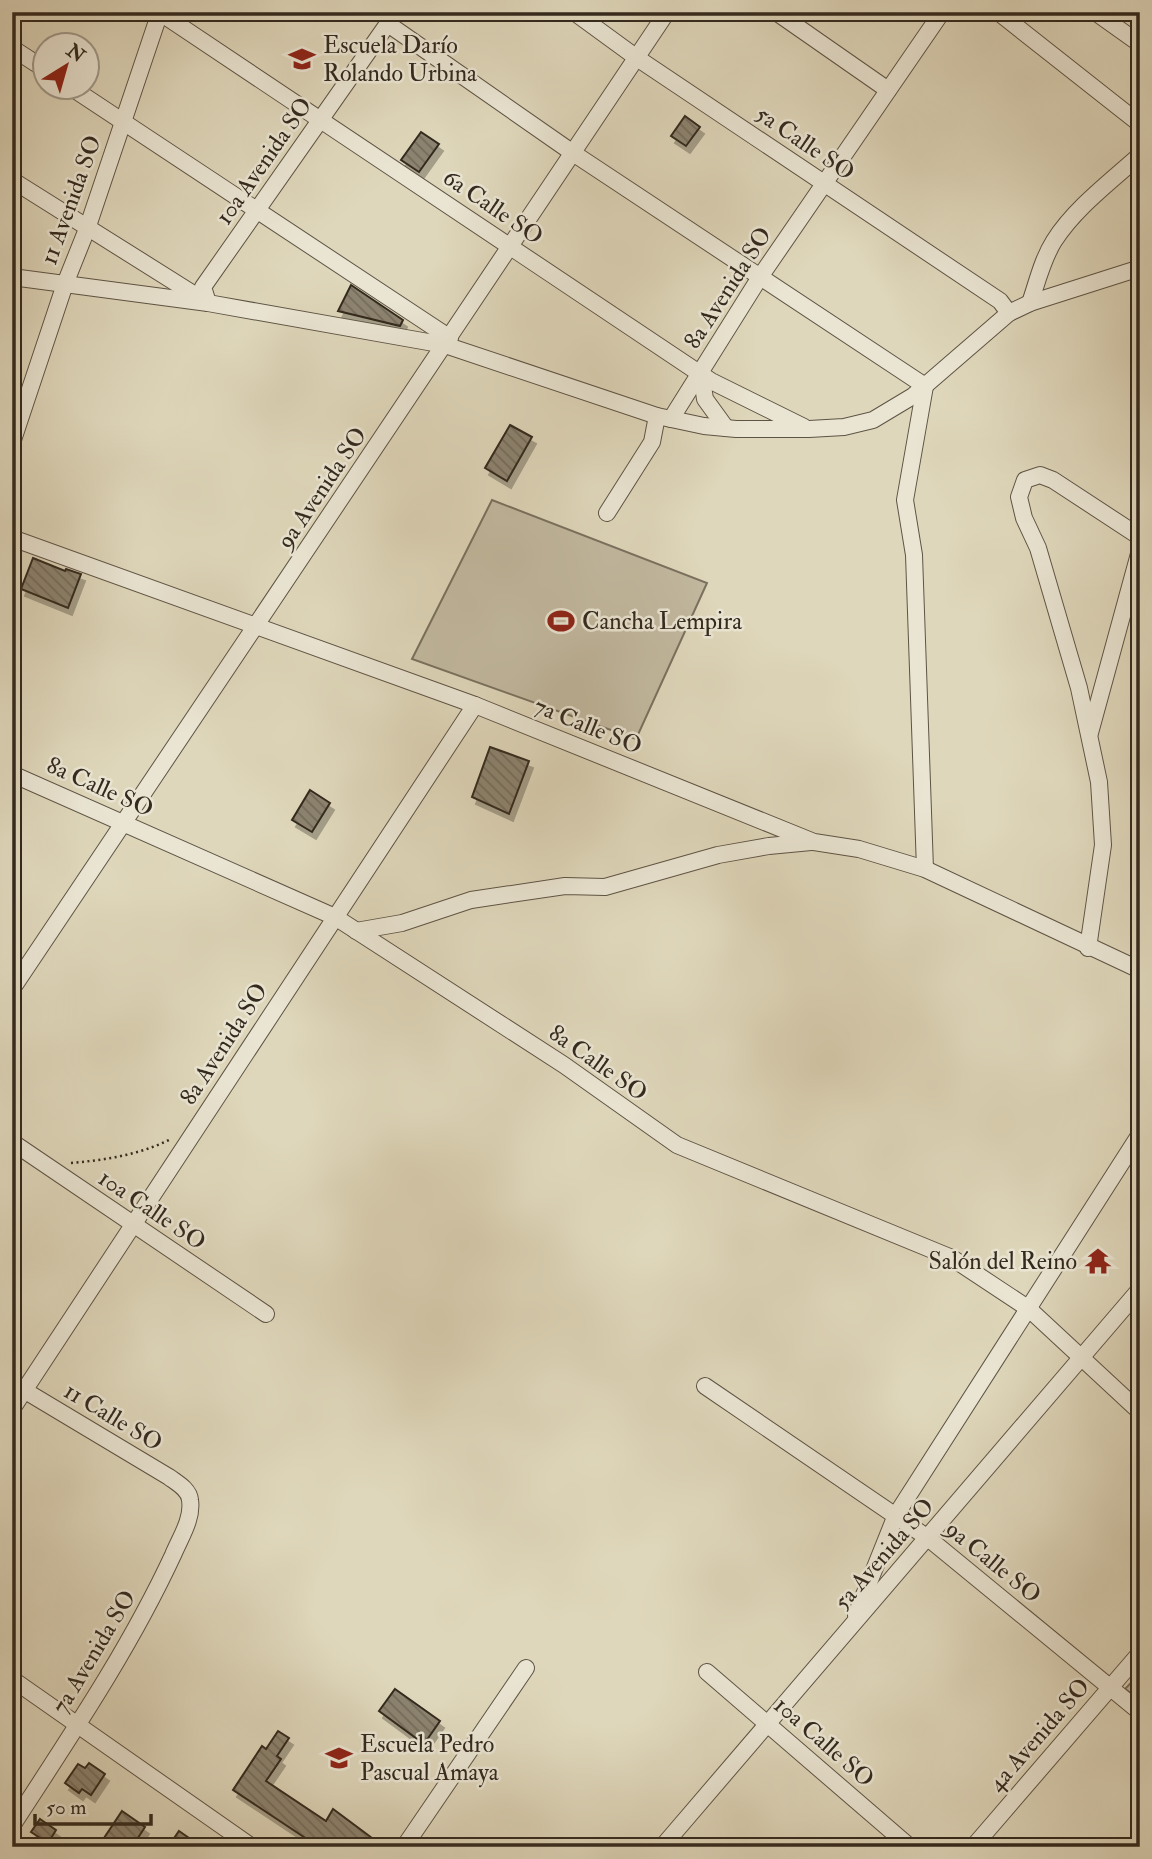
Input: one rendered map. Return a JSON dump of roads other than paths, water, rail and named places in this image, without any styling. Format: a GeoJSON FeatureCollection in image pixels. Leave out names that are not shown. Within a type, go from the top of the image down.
{"type":"FeatureCollection","features":[{"type":"Feature","properties":{"kind":"street","name":"5a Calle SO"},"geometry":{"type":"LineString","coordinates":[[574,12],[637,58],[1000,302],[1009,313]]}},
{"type":"Feature","properties":{"kind":"street","name":"9a Avenida SO"},"geometry":{"type":"LineString","coordinates":[[12,989],[667,12]]}},
{"type":"Feature","properties":{"kind":"street"},"geometry":{"type":"LineString","coordinates":[[776,12],[888,90]]}},
{"type":"Feature","properties":{"kind":"street","name":"8a Avenida SO"},"geometry":{"type":"LineString","coordinates":[[607,513],[652,442],[664,417],[701,373],[760,277],[942,12]]}},
{"type":"Feature","properties":{"kind":"street"},"geometry":{"type":"LineString","coordinates":[[998,12],[1140,124]]}},
{"type":"Feature","properties":{"kind":"street"},"geometry":{"type":"LineString","coordinates":[[1095,12],[1140,44]]}},
{"type":"Feature","properties":{"kind":"street","name":"6a Calle SO"},"geometry":{"type":"LineString","coordinates":[[160,13],[711,381],[808,429]]}},
{"type":"Feature","properties":{"kind":"street","name":"11 Avenida SO"},"geometry":{"type":"LineString","coordinates":[[12,443],[65,284],[88,229],[160,13]]}},
{"type":"Feature","properties":{"kind":"street"},"geometry":{"type":"LineString","coordinates":[[392,18],[573,153],[925,386]]}},
{"type":"Feature","properties":{"kind":"street","name":"10a Avenida SO"},"geometry":{"type":"LineString","coordinates":[[208,303],[203,287],[392,18]]}},
{"type":"Feature","properties":{"kind":"street"},"geometry":{"type":"LineString","coordinates":[[12,48],[32,61]]}},
{"type":"Feature","properties":{"kind":"street"},"geometry":{"type":"LineString","coordinates":[[94,102],[257,210],[447,342]]}},
{"type":"Feature","properties":{"kind":"street"},"geometry":{"type":"LineString","coordinates":[[1030,303],[1053,242],[1083,207],[1140,155]]}},
{"type":"Feature","properties":{"kind":"street"},"geometry":{"type":"LineString","coordinates":[[12,180],[208,303]]}},
{"type":"Feature","properties":{"kind":"street"},"geometry":{"type":"LineString","coordinates":[[12,277],[208,303],[447,342],[664,417],[726,428],[808,429],[844,427],[873,420],[890,412],[925,386],[1009,313],[1030,303],[1140,268]]}},
{"type":"Feature","properties":{"kind":"street"},"geometry":{"type":"LineString","coordinates":[[701,373],[705,399],[726,428]]}},
{"type":"Feature","properties":{"kind":"street"},"geometry":{"type":"LineString","coordinates":[[925,386],[905,500],[914,555],[925,869]]}},
{"type":"Feature","properties":{"kind":"street"},"geometry":{"type":"LineString","coordinates":[[1088,948],[1103,845],[1099,782],[1079,688],[1019,497],[1025,480],[1040,475],[1053,480],[1140,537]]}},
{"type":"Feature","properties":{"kind":"street","name":"7a Calle SO"},"geometry":{"type":"LineString","coordinates":[[12,538],[475,705],[814,842],[859,849],[925,869],[1088,948],[1140,970]]}},
{"type":"Feature","properties":{"kind":"street"},"geometry":{"type":"LineString","coordinates":[[1089,736],[1140,550]]}},
{"type":"Feature","properties":{"kind":"street","name":"8a Avenida SO"},"geometry":{"type":"LineString","coordinates":[[12,1409],[18,1387],[133,1225],[475,705]]}},
{"type":"Feature","properties":{"kind":"street","name":"8a Calle SO"},"geometry":{"type":"LineString","coordinates":[[12,774],[335,917],[564,1065],[677,1145],[952,1258],[1029,1309],[1140,1412]]}},
{"type":"Feature","properties":{"kind":"street"},"geometry":{"type":"LineString","coordinates":[[356,931],[402,923],[471,900],[565,886],[606,887],[718,855],[814,842]]}},
{"type":"Feature","properties":{"kind":"street"},"geometry":{"type":"LineString","coordinates":[[849,1630],[896,1515],[1140,1134]]}},
{"type":"Feature","properties":{"kind":"street","name":"10a Calle SO"},"geometry":{"type":"LineString","coordinates":[[12,1142],[266,1314]]}},
{"type":"Feature","properties":{"kind":"street","name":"5a Avenida SO"},"geometry":{"type":"LineString","coordinates":[[662,1847],[1140,1289]]}},
{"type":"Feature","properties":{"kind":"street","name":"9a Calle SO"},"geometry":{"type":"LineString","coordinates":[[705,1386],[928,1538],[1140,1712]]}},
{"type":"Feature","properties":{"kind":"street","name":"11 Calle SO"},"geometry":{"type":"LineString","coordinates":[[18,1387],[169,1477],[188,1492]]}},
{"type":"Feature","properties":{"kind":"street","name":"7a Avenida SO"},"geometry":{"type":"LineString","coordinates":[[12,1826],[79,1724],[159,1584],[187,1525],[190,1511],[188,1492]]}},
{"type":"Feature","properties":{"kind":"street","name":"4a Avenida SO"},"geometry":{"type":"LineString","coordinates":[[973,1847],[1140,1654]]}},
{"type":"Feature","properties":{"kind":"street"},"geometry":{"type":"LineString","coordinates":[[404,1847],[526,1668]]}},
{"type":"Feature","properties":{"kind":"street","name":"10a Calle SO"},"geometry":{"type":"LineString","coordinates":[[707,1672],[910,1847]]}},
{"type":"Feature","properties":{"kind":"street"},"geometry":{"type":"LineString","coordinates":[[12,1679],[252,1847]]}},
{"type":"Feature","properties":{"kind":"place","name":"Escuela Darío Rolando Urbina"},"geometry":{"type":"Point","coordinates":[302,59]}},
{"type":"Feature","properties":{"kind":"place","name":"Cancha Lempira"},"geometry":{"type":"Point","coordinates":[561,621]}},
{"type":"Feature","properties":{"kind":"place","name":"Salón del Reino"},"geometry":{"type":"Point","coordinates":[1098,1261]}},
{"type":"Feature","properties":{"kind":"place","name":"Escuela Pedro Pascual Amaya"},"geometry":{"type":"Point","coordinates":[339,1758]}}]}
